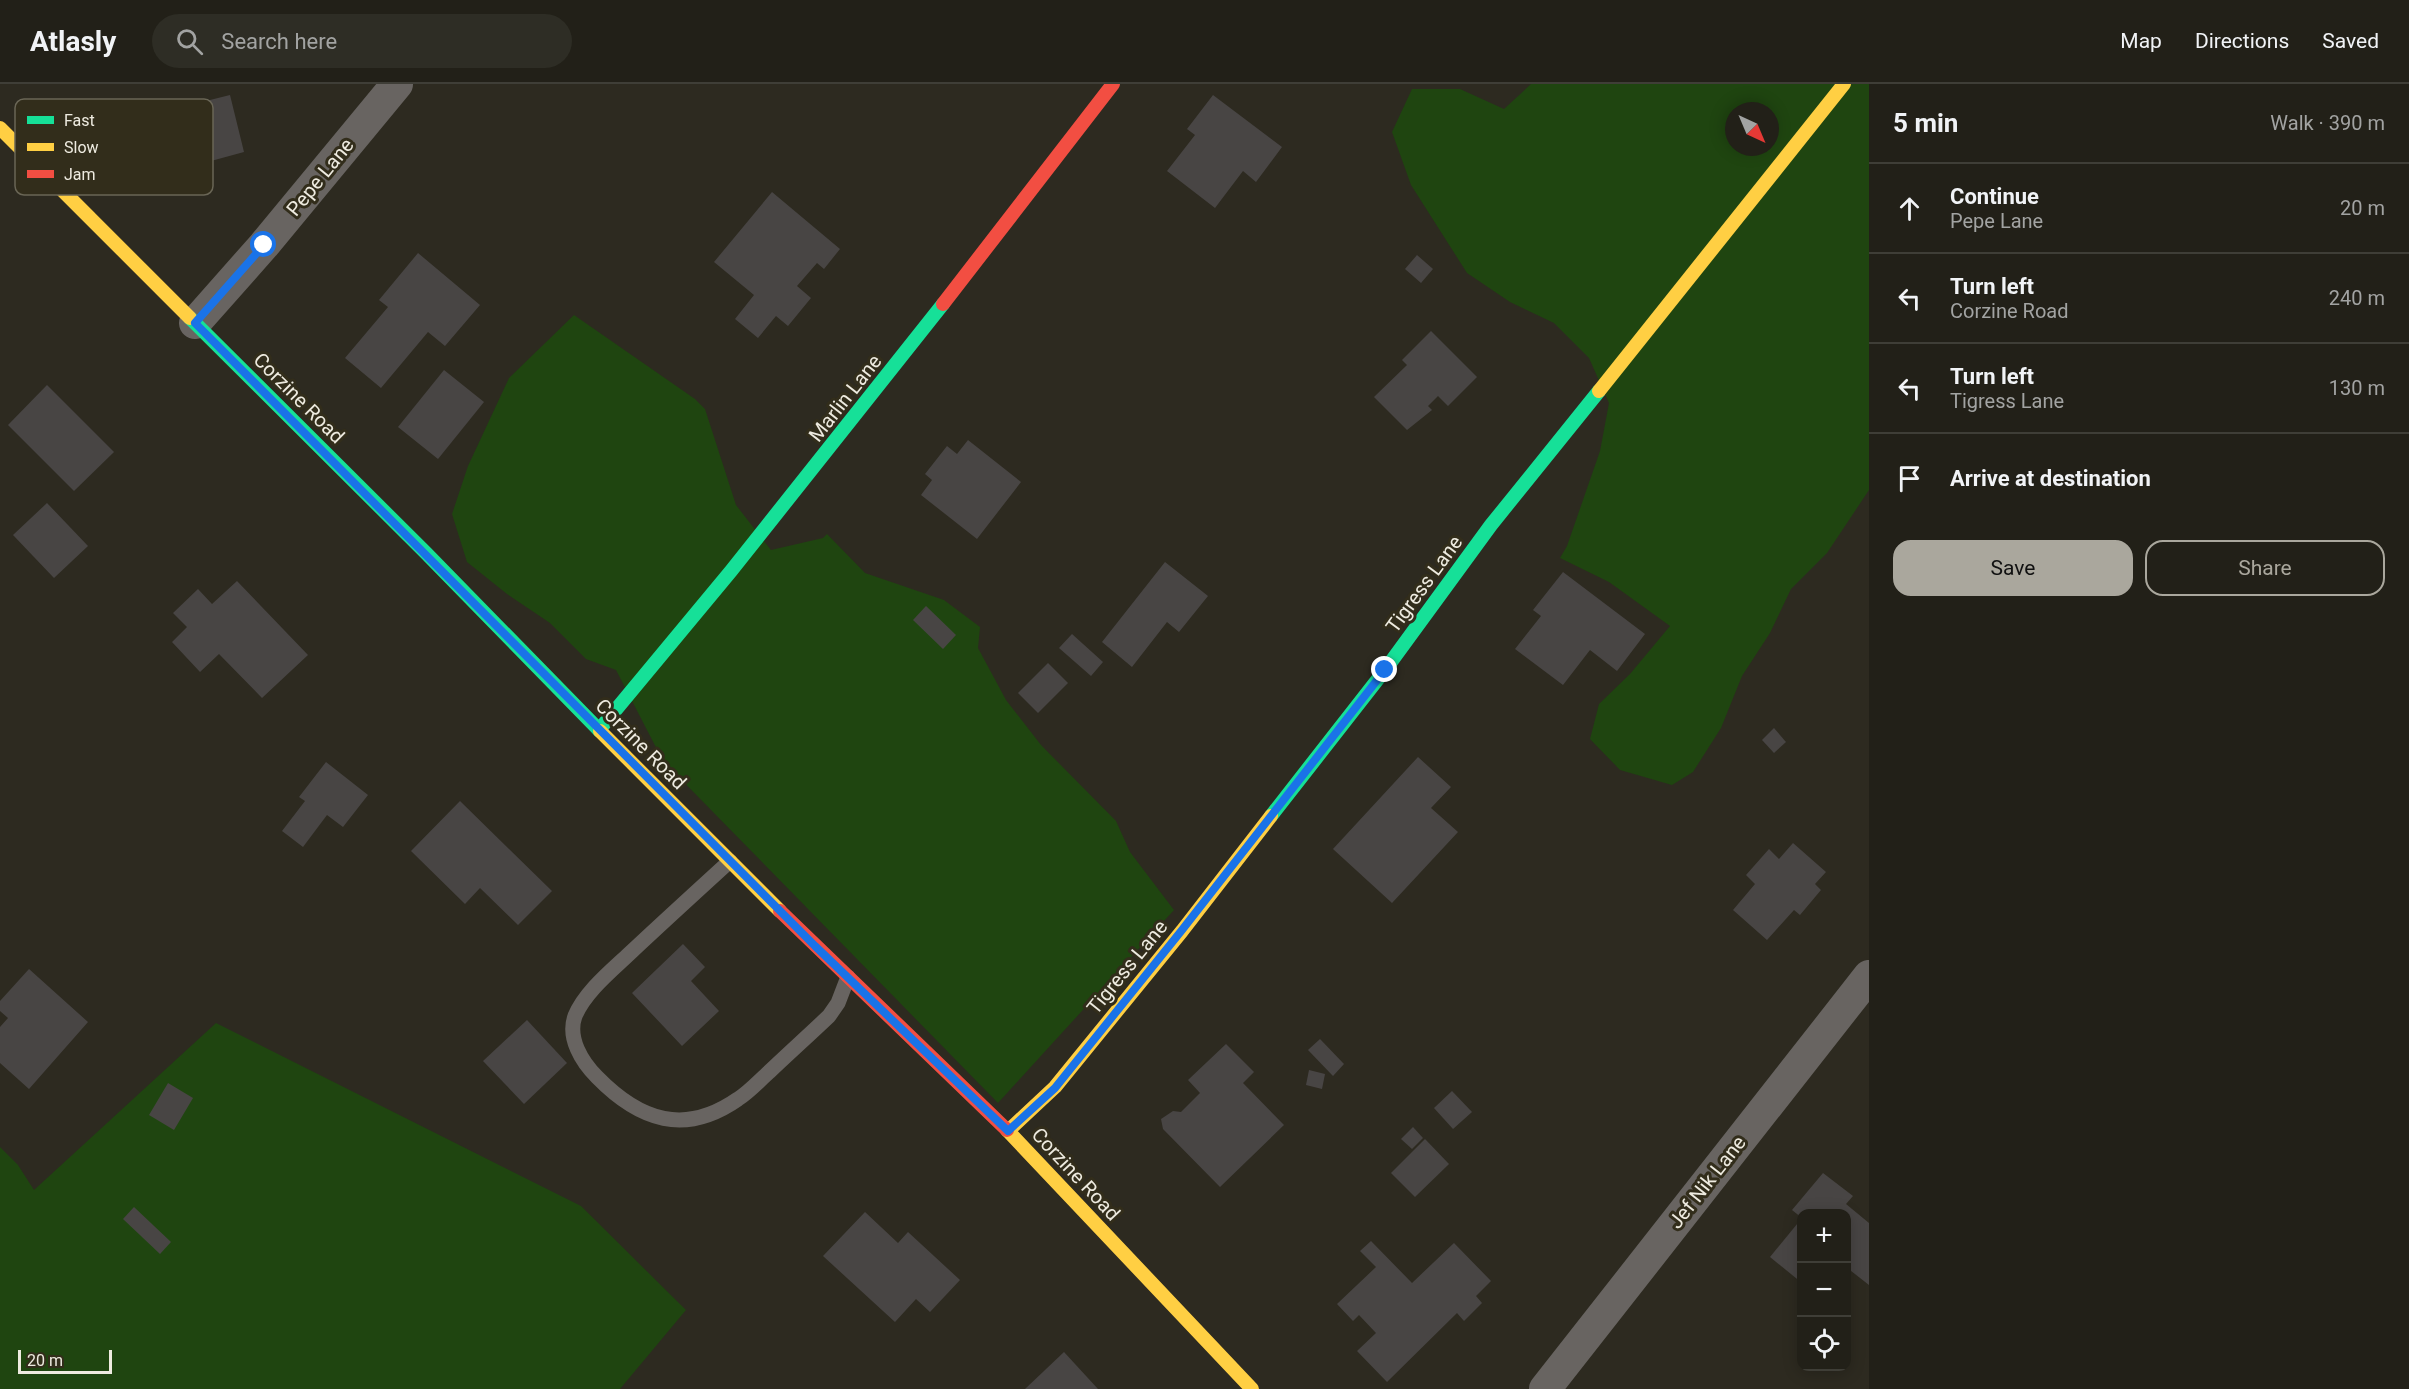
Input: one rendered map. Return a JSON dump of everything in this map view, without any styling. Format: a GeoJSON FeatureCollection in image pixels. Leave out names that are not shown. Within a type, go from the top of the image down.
{"type":"FeatureCollection","features":[{"type":"Feature","properties":{"kind":"street","name":"Pepe Lane"},"geometry":{"type":"LineString","coordinates":[[195,323],[264,245],[397,84]]}},
{"type":"Feature","properties":{"kind":"street","name":"Marlin Lane"},"geometry":{"type":"LineString","coordinates":[[599,730],[717,590],[814,469],[1113,84]]}},
{"type":"Feature","properties":{"kind":"street","name":"Tigress Lane"},"geometry":{"type":"LineString","coordinates":[[1008,1131],[1055,1088],[1182,930],[1385,670],[1491,525],[1775,174],[1844,84]]}},
{"type":"Feature","properties":{"kind":"street","name":"Corzine Road"},"geometry":{"type":"LineString","coordinates":[[0,128],[15,143]]}},
{"type":"Feature","properties":{"kind":"street","name":"Corzine Road"},"geometry":{"type":"LineString","coordinates":[[67,195],[426,553],[730,861],[1008,1131],[1252,1389]]}},
{"type":"Feature","properties":{"kind":"street","name":"Jef Nik Lane"},"geometry":{"type":"LineString","coordinates":[[1545,1389],[1869,976]]}},
{"type":"Feature","properties":{"kind":"lane"},"geometry":{"type":"LineString","coordinates":[[730,861],[610,973],[590,994],[576,1016],[573,1029],[575,1046],[601,1081],[626,1102],[649,1115],[684,1121],[706,1117],[740,1098],[829,1016],[838,1003],[848,977]]}},
{"type":"Feature","properties":{"kind":"green space"},"geometry":{"type":"Polygon","coordinates":[[[1531,84],[1869,84],[1869,490],[1827,553],[1791,589],[1770,633],[1742,676],[1721,728],[1693,772],[1672,785],[1620,770],[1590,739],[1599,704],[1630,674],[1670,626],[1609,582],[1560,558],[1567,546],[1600,451],[1609,403],[1589,358],[1554,323],[1510,302],[1467,273],[1411,185],[1392,132],[1412,89],[1460,89],[1504,109],[1531,84]]]}},
{"type":"Feature","properties":{"kind":"green space"},"geometry":{"type":"Polygon","coordinates":[[[574,315],[695,399],[705,409],[736,505],[771,550],[823,538],[827,534],[865,573],[944,600],[980,627],[978,648],[1006,700],[1041,745],[1116,821],[1130,852],[1174,910],[998,1103],[663,761],[616,670],[586,659],[550,623],[507,594],[467,562],[452,514],[468,466],[509,378],[574,315]]]}},
{"type":"Feature","properties":{"kind":"green space"},"geometry":{"type":"Polygon","coordinates":[[[216,1023],[581,1206],[686,1310],[620,1389],[0,1389],[0,1147],[18,1165],[34,1190],[216,1023]]]}},
{"type":"Feature","properties":{"kind":"building"},"geometry":{"type":"Polygon","coordinates":[[[230,95],[244,152],[213,160],[213,99],[230,95]]]}},
{"type":"Feature","properties":{"kind":"building"},"geometry":{"type":"Polygon","coordinates":[[[1213,95],[1282,147],[1256,182],[1243,171],[1215,208],[1167,171],[1195,135],[1187,129],[1213,95]]]}},
{"type":"Feature","properties":{"kind":"building"},"geometry":{"type":"Polygon","coordinates":[[[772,192],[840,249],[824,269],[817,263],[797,286],[811,298],[788,326],[776,316],[758,338],[735,319],[754,295],[714,262],[772,192]]]}},
{"type":"Feature","properties":{"kind":"building"},"geometry":{"type":"Polygon","coordinates":[[[418,253],[480,305],[445,346],[428,332],[381,388],[345,358],[388,307],[379,300],[418,253]]]}},
{"type":"Feature","properties":{"kind":"building"},"geometry":{"type":"Polygon","coordinates":[[[1417,255],[1433,269],[1421,283],[1405,269],[1417,255]]]}},
{"type":"Feature","properties":{"kind":"building"},"geometry":{"type":"Polygon","coordinates":[[[1431,331],[1477,377],[1448,406],[1438,396],[1428,406],[1432,410],[1407,430],[1374,397],[1407,365],[1402,360],[1431,331]]]}},
{"type":"Feature","properties":{"kind":"building"},"geometry":{"type":"Polygon","coordinates":[[[444,370],[484,402],[438,459],[398,427],[444,370]]]}},
{"type":"Feature","properties":{"kind":"building"},"geometry":{"type":"Polygon","coordinates":[[[47,385],[114,452],[74,491],[8,425],[47,385]]]}},
{"type":"Feature","properties":{"kind":"building"},"geometry":{"type":"Polygon","coordinates":[[[968,440],[1021,482],[977,539],[921,495],[932,480],[925,474],[947,446],[957,454],[968,440]]]}},
{"type":"Feature","properties":{"kind":"building"},"geometry":{"type":"Polygon","coordinates":[[[47,503],[88,546],[54,578],[13,535],[47,503]]]}},
{"type":"Feature","properties":{"kind":"building"},"geometry":{"type":"Polygon","coordinates":[[[1165,562],[1208,596],[1179,632],[1167,622],[1132,667],[1102,642],[1165,562]]]}},
{"type":"Feature","properties":{"kind":"building"},"geometry":{"type":"Polygon","coordinates":[[[1563,572],[1645,634],[1617,671],[1590,650],[1563,685],[1515,649],[1541,616],[1533,610],[1563,572]]]}},
{"type":"Feature","properties":{"kind":"building"},"geometry":{"type":"Polygon","coordinates":[[[237,581],[308,655],[262,698],[219,654],[200,672],[172,642],[187,627],[173,613],[198,589],[212,604],[237,581]]]}},
{"type":"Feature","properties":{"kind":"building"},"geometry":{"type":"Polygon","coordinates":[[[926,606],[956,635],[943,649],[913,620],[926,606]]]}},
{"type":"Feature","properties":{"kind":"building"},"geometry":{"type":"Polygon","coordinates":[[[1072,634],[1103,662],[1091,676],[1059,648],[1072,634]]]}},
{"type":"Feature","properties":{"kind":"building"},"geometry":{"type":"Polygon","coordinates":[[[1048,663],[1068,683],[1038,713],[1018,693],[1048,663]]]}},
{"type":"Feature","properties":{"kind":"building"},"geometry":{"type":"Polygon","coordinates":[[[1774,728],[1786,742],[1774,753],[1762,740],[1774,728]]]}},
{"type":"Feature","properties":{"kind":"building"},"geometry":{"type":"Polygon","coordinates":[[[1418,757],[1451,787],[1431,808],[1458,832],[1392,903],[1333,849],[1418,757]]]}},
{"type":"Feature","properties":{"kind":"building"},"geometry":{"type":"Polygon","coordinates":[[[326,762],[368,795],[343,827],[327,815],[303,847],[282,831],[305,801],[299,797],[326,762]]]}},
{"type":"Feature","properties":{"kind":"building"},"geometry":{"type":"Polygon","coordinates":[[[460,801],[552,891],[518,925],[480,888],[465,904],[411,851],[460,801]]]}},
{"type":"Feature","properties":{"kind":"building"},"geometry":{"type":"Polygon","coordinates":[[[1793,843],[1826,872],[1815,884],[1821,890],[1800,915],[1794,910],[1767,940],[1733,910],[1755,884],[1746,875],[1769,849],[1779,859],[1793,843]]]}},
{"type":"Feature","properties":{"kind":"building"},"geometry":{"type":"Polygon","coordinates":[[[683,944],[705,967],[691,981],[719,1011],[682,1046],[632,993],[683,944]]]}},
{"type":"Feature","properties":{"kind":"building"},"geometry":{"type":"Polygon","coordinates":[[[29,969],[88,1022],[29,1089],[0,1063],[0,1027],[8,1018],[0,1011],[0,1001],[29,969]]]}},
{"type":"Feature","properties":{"kind":"building"},"geometry":{"type":"Polygon","coordinates":[[[527,1020],[567,1063],[524,1104],[483,1061],[527,1020]]]}},
{"type":"Feature","properties":{"kind":"building"},"geometry":{"type":"Polygon","coordinates":[[[1320,1039],[1344,1064],[1333,1076],[1308,1050],[1320,1039]]]}},
{"type":"Feature","properties":{"kind":"building"},"geometry":{"type":"Polygon","coordinates":[[[1226,1044],[1254,1072],[1243,1083],[1284,1125],[1220,1187],[1163,1129],[1161,1119],[1173,1111],[1181,1112],[1200,1093],[1188,1080],[1226,1044]]]}},
{"type":"Feature","properties":{"kind":"building"},"geometry":{"type":"Polygon","coordinates":[[[1309,1070],[1325,1074],[1322,1089],[1306,1085],[1309,1070]]]}},
{"type":"Feature","properties":{"kind":"building"},"geometry":{"type":"Polygon","coordinates":[[[168,1083],[193,1098],[174,1130],[149,1115],[168,1083]]]}},
{"type":"Feature","properties":{"kind":"building"},"geometry":{"type":"Polygon","coordinates":[[[1452,1091],[1472,1112],[1453,1129],[1434,1108],[1452,1091]]]}},
{"type":"Feature","properties":{"kind":"building"},"geometry":{"type":"Polygon","coordinates":[[[1413,1127],[1423,1138],[1412,1149],[1401,1139],[1413,1127]]]}},
{"type":"Feature","properties":{"kind":"building"},"geometry":{"type":"Polygon","coordinates":[[[1425,1139],[1449,1164],[1415,1197],[1391,1173],[1425,1139]]]}},
{"type":"Feature","properties":{"kind":"building"},"geometry":{"type":"Polygon","coordinates":[[[1823,1173],[1853,1196],[1846,1204],[1869,1223],[1869,1285],[1851,1271],[1851,1209],[1797,1209],[1797,1214],[1792,1210],[1823,1173]]]}},
{"type":"Feature","properties":{"kind":"building"},"geometry":{"type":"Polygon","coordinates":[[[134,1207],[171,1242],[160,1254],[123,1219],[134,1207]]]}},
{"type":"Feature","properties":{"kind":"building"},"geometry":{"type":"Polygon","coordinates":[[[865,1212],[898,1243],[908,1232],[960,1280],[930,1312],[916,1299],[895,1322],[823,1256],[865,1212]]]}},
{"type":"Feature","properties":{"kind":"building"},"geometry":{"type":"Polygon","coordinates":[[[1797,1224],[1797,1279],[1770,1257],[1797,1224]]]}},
{"type":"Feature","properties":{"kind":"building"},"geometry":{"type":"Polygon","coordinates":[[[1371,1241],[1412,1283],[1454,1243],[1491,1281],[1476,1296],[1482,1303],[1464,1321],[1457,1313],[1387,1382],[1357,1351],[1376,1333],[1359,1315],[1353,1321],[1337,1304],[1376,1267],[1360,1251],[1371,1241]]]}},
{"type":"Feature","properties":{"kind":"building"},"geometry":{"type":"Polygon","coordinates":[[[1064,1352],[1098,1389],[1025,1389],[1064,1352]]]}},
{"type":"Feature","properties":{"kind":"traffic: fast"},"geometry":{"type":"LineString","coordinates":[[599,730],[731,571],[943,304]]}},
{"type":"Feature","properties":{"kind":"traffic: fast"},"geometry":{"type":"LineString","coordinates":[[190,318],[426,553],[600,731]]}},
{"type":"Feature","properties":{"kind":"traffic: fast"},"geometry":{"type":"LineString","coordinates":[[1271,816],[1385,670],[1491,525],[1599,391]]}},
{"type":"Feature","properties":{"kind":"traffic: slow"},"geometry":{"type":"LineString","coordinates":[[1599,391],[1844,84]]}},
{"type":"Feature","properties":{"kind":"traffic: slow"},"geometry":{"type":"LineString","coordinates":[[0,128],[15,143]]}},
{"type":"Feature","properties":{"kind":"traffic: slow"},"geometry":{"type":"LineString","coordinates":[[67,195],[190,318]]}},
{"type":"Feature","properties":{"kind":"traffic: slow"},"geometry":{"type":"LineString","coordinates":[[600,731],[780,911]]}},
{"type":"Feature","properties":{"kind":"traffic: slow"},"geometry":{"type":"LineString","coordinates":[[1008,1131],[1055,1087],[1182,931],[1271,816]]}},
{"type":"Feature","properties":{"kind":"traffic: slow"},"geometry":{"type":"LineString","coordinates":[[1007,1130],[1252,1389]]}},
{"type":"Feature","properties":{"kind":"traffic: jam"},"geometry":{"type":"LineString","coordinates":[[943,304],[1113,84]]}},
{"type":"Feature","properties":{"kind":"traffic: jam"},"geometry":{"type":"LineString","coordinates":[[780,911],[1007,1130]]}},
{"type":"Feature","properties":{"kind":"route"},"geometry":{"type":"LineString","coordinates":[[264,245],[195,323],[815,946],[1008,1131],[1055,1088],[1385,670]]}}]}
